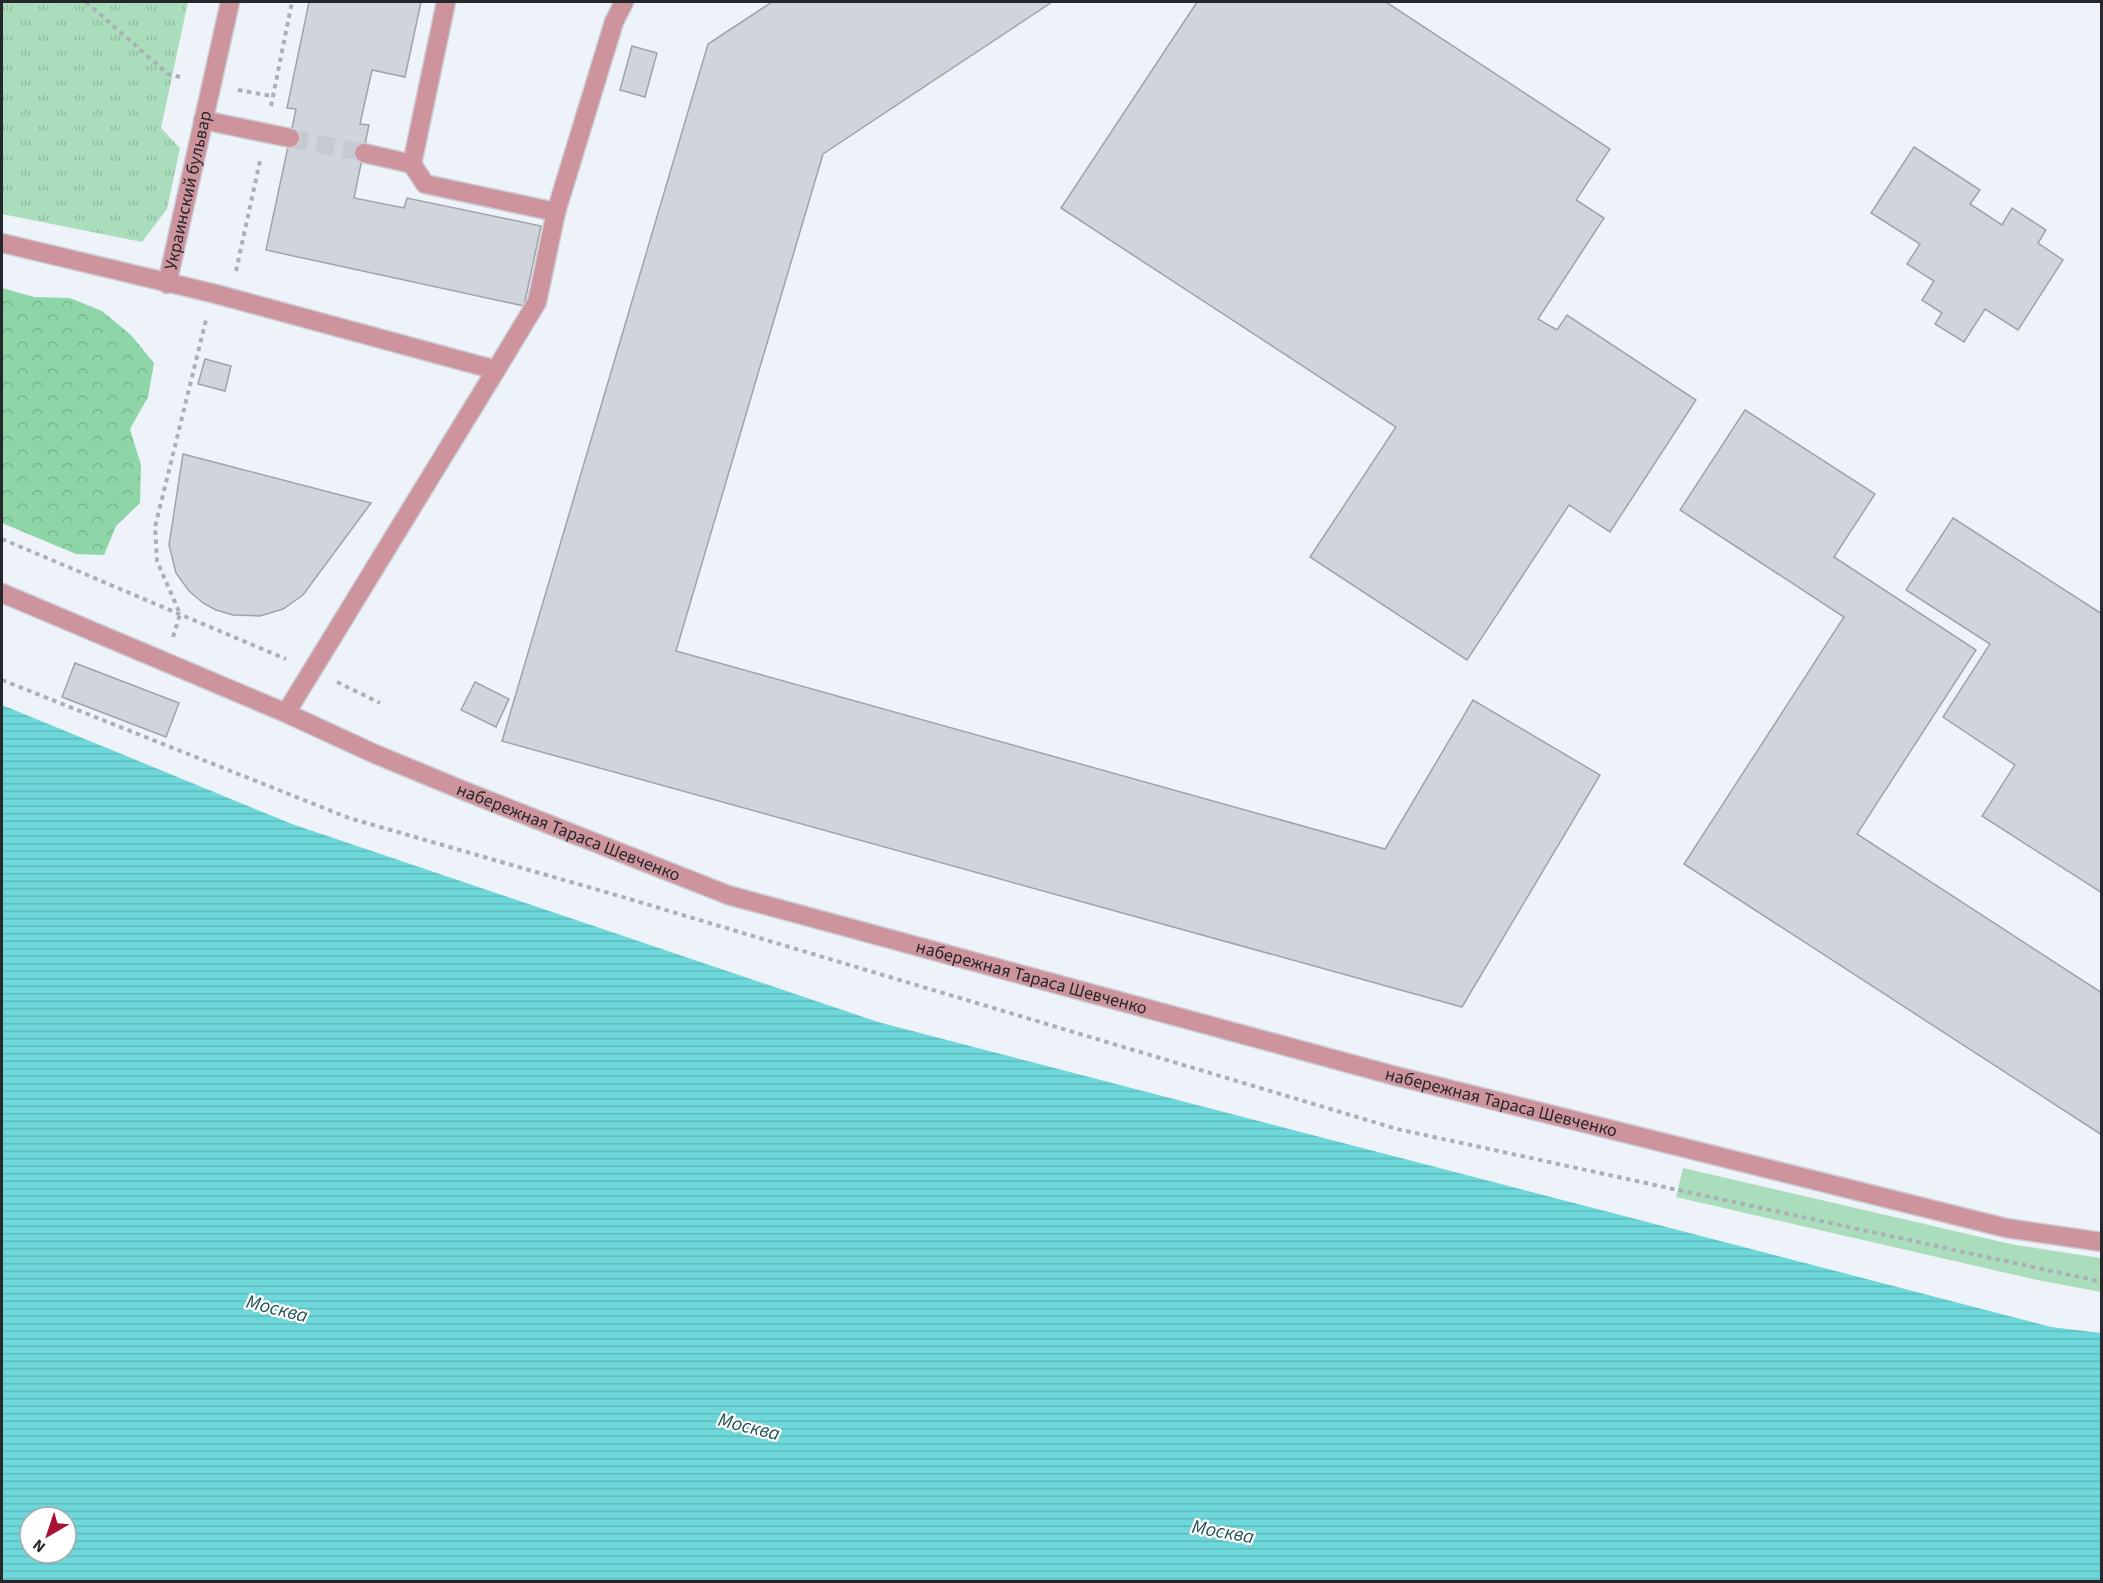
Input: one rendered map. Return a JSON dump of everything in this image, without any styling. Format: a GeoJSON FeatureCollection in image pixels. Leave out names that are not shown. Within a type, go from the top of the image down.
{"type":"FeatureCollection","features":[{"type":"Feature","properties":{"kind":"street","name":"Украинский бульвар"},"geometry":{"type":"LineString","coordinates":[[2,243],[167,284],[230,2]]}},
{"type":"Feature","properties":{"kind":"street"},"geometry":{"type":"LineString","coordinates":[[412,164],[446,2]]}},
{"type":"Feature","properties":{"kind":"street"},"geometry":{"type":"LineString","coordinates":[[286,713],[537,302],[556,213],[614,22],[624,2]]}},
{"type":"Feature","properties":{"kind":"street"},"geometry":{"type":"LineString","coordinates":[[203,120],[290,138]]}},
{"type":"Feature","properties":{"kind":"street"},"geometry":{"type":"LineString","coordinates":[[364,153],[412,164],[425,184],[556,213]]}},
{"type":"Feature","properties":{"kind":"street"},"geometry":{"type":"LineString","coordinates":[[167,284],[212,293],[496,370]]}},
{"type":"Feature","properties":{"kind":"street","name":"набережная Тараса Шевченко"},"geometry":{"type":"LineString","coordinates":[[2,593],[286,713],[456,788],[728,896],[1392,1075],[2006,1228],[2102,1242]]}},
{"type":"Feature","properties":{"kind":"path"},"geometry":{"type":"LineString","coordinates":[[86,2],[168,74],[272,96]]}},
{"type":"Feature","properties":{"kind":"path"},"geometry":{"type":"LineString","coordinates":[[165,662],[180,614],[157,561],[155,527],[212,293]]}},
{"type":"Feature","properties":{"kind":"path"},"geometry":{"type":"LineString","coordinates":[[2,539],[312,670],[380,703]]}},
{"type":"Feature","properties":{"kind":"path"},"geometry":{"type":"LineString","coordinates":[[2,680],[349,818],[626,898],[1397,1129],[2102,1282]]}},
{"type":"Feature","properties":{"kind":"green space"},"geometry":{"type":"Polygon","coordinates":[[[2,2],[188,2],[161,128],[180,148],[167,209],[142,242],[2,214],[2,2]]]}},
{"type":"Feature","properties":{"kind":"green space"},"geometry":{"type":"Polygon","coordinates":[[[2,288],[34,297],[70,298],[102,311],[131,335],[154,363],[148,397],[130,429],[141,465],[140,503],[116,526],[104,555],[76,554],[2,523],[2,288]]]}},
{"type":"Feature","properties":{"kind":"green space"},"geometry":{"type":"Polygon","coordinates":[[[1683,1168],[2015,1245],[2101,1258],[2101,1292],[2037,1280],[1676,1197],[1683,1168]]]}},
{"type":"Feature","properties":{"kind":"water","name":"Москва"},"geometry":{"type":"Polygon","coordinates":[[[2,705],[292,824],[878,1022],[2051,1327],[2101,1333],[2101,1581],[2,1581],[2,705]]]}},
{"type":"Feature","properties":{"kind":"building"},"geometry":{"type":"Polygon","coordinates":[[[309,2],[421,2],[405,77],[372,70],[360,124],[369,125],[354,198],[404,208],[407,198],[541,226],[524,306],[266,250],[296,109],[287,108],[309,2]]]}},
{"type":"Feature","properties":{"kind":"building"},"geometry":{"type":"Polygon","coordinates":[[[772,2],[1052,2],[823,154],[676,651],[1385,849],[1473,700],[1600,775],[1462,1007],[502,741],[708,44],[772,2]]]}},
{"type":"Feature","properties":{"kind":"building"},"geometry":{"type":"Polygon","coordinates":[[[1197,2],[1386,2],[1610,149],[1576,200],[1604,218],[1538,319],[1557,330],[1567,315],[1696,400],[1610,532],[1569,505],[1467,660],[1310,557],[1396,427],[1061,208],[1197,2]]]}},
{"type":"Feature","properties":{"kind":"building"},"geometry":{"type":"Polygon","coordinates":[[[632,46],[657,53],[645,97],[620,90],[632,46]]]}},
{"type":"Feature","properties":{"kind":"building"},"geometry":{"type":"Polygon","coordinates":[[[1914,147],[1980,190],[1970,204],[2002,225],[2012,208],[2046,230],[2038,243],[2063,260],[2018,330],[1985,309],[1964,342],[1935,324],[1942,313],[1922,300],[1934,281],[1907,264],[1920,244],[1871,213],[1914,147]]]}},
{"type":"Feature","properties":{"kind":"building"},"geometry":{"type":"Polygon","coordinates":[[[205,359],[231,366],[225,391],[198,384],[205,359]]]}},
{"type":"Feature","properties":{"kind":"building"},"geometry":{"type":"Polygon","coordinates":[[[1745,410],[1875,494],[1834,557],[1976,650],[1857,834],[2102,993],[2102,1135],[1684,864],[1844,617],[1680,510],[1745,410]]]}},
{"type":"Feature","properties":{"kind":"building"},"geometry":{"type":"Polygon","coordinates":[[[183,454],[371,503],[303,595],[283,609],[260,616],[233,615],[203,603],[189,591],[176,573],[169,545],[183,454]]]}},
{"type":"Feature","properties":{"kind":"building"},"geometry":{"type":"Polygon","coordinates":[[[1953,518],[2102,614],[2102,893],[1982,816],[2015,765],[1943,717],[1990,644],[1906,590],[1953,518]]]}},
{"type":"Feature","properties":{"kind":"building"},"geometry":{"type":"Polygon","coordinates":[[[75,663],[179,703],[166,737],[62,697],[75,663]]]}},
{"type":"Feature","properties":{"kind":"building"},"geometry":{"type":"Polygon","coordinates":[[[475,682],[509,699],[496,727],[461,710],[475,682]]]}},
{"type":"Feature","properties":{"kind":"tunnel"},"geometry":{"type":"LineString","coordinates":[[290,138],[364,153]]}}]}
